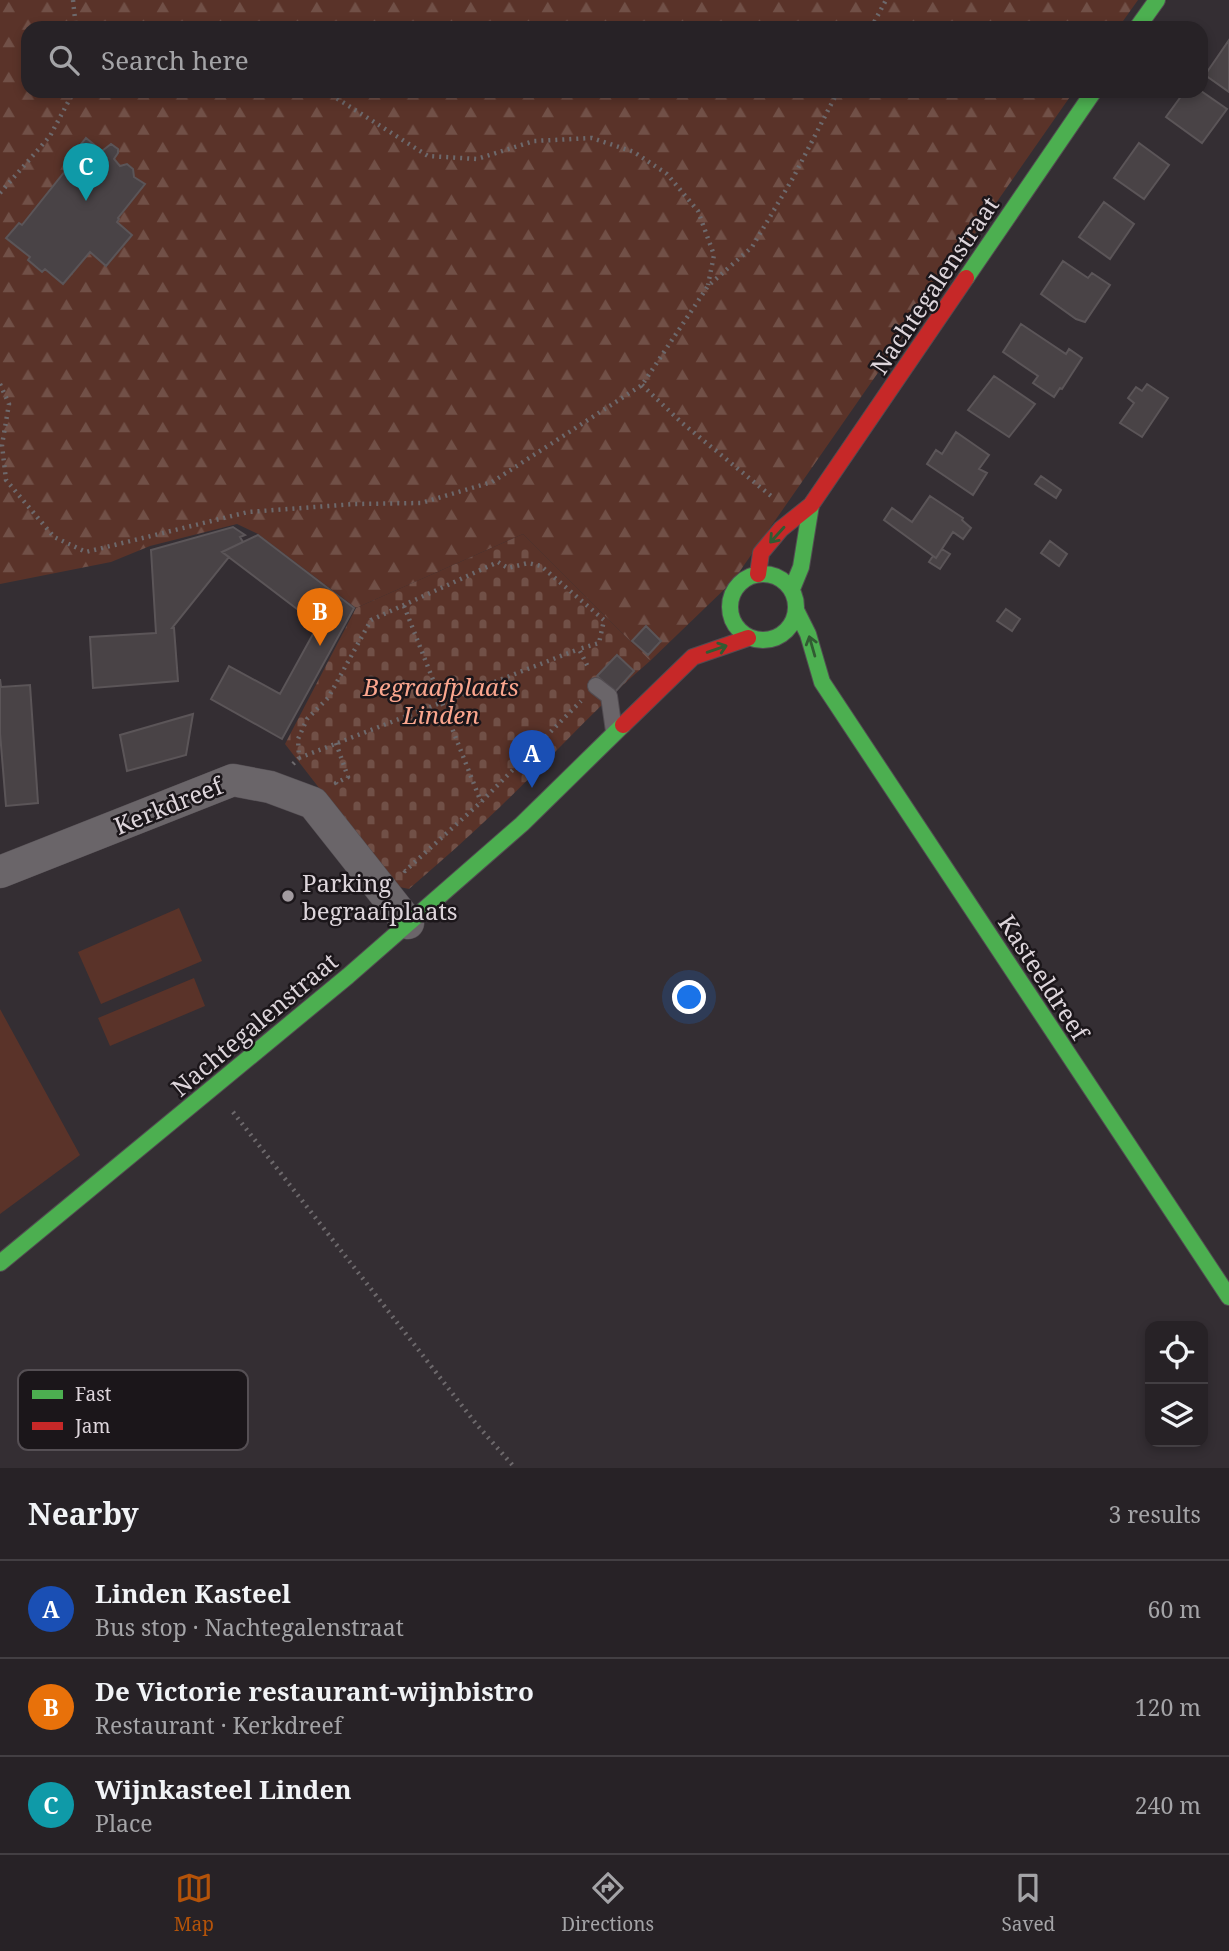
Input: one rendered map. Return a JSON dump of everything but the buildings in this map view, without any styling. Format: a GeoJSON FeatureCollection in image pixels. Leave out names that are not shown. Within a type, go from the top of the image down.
{"type":"FeatureCollection","features":[{"type":"Feature","properties":{"kind":"street"},"geometry":{"type":"LineString","coordinates":[[1142,21],[1157,0]]}},
{"type":"Feature","properties":{"kind":"street","name":"Nachtegalenstraat"},"geometry":{"type":"LineString","coordinates":[[758,574],[761,553],[781,529],[811,505],[1089,98]]}},
{"type":"Feature","properties":{"kind":"street","name":"Nachtegalenstraat"},"geometry":{"type":"LineString","coordinates":[[792,589],[801,567],[811,505]]}},
{"type":"Feature","properties":{"kind":"street"},"geometry":{"type":"LineString","coordinates":[[748,638],[724,614],[735,588],[746,578],[758,574],[774,575],[785,582],[792,589],[797,612]]}},
{"type":"Feature","properties":{"kind":"street","name":"Nachtegalenstraat"},"geometry":{"type":"LineString","coordinates":[[0,1264],[408,923],[522,824],[693,657],[748,638],[771,645],[790,628],[797,612]]}},
{"type":"Feature","properties":{"kind":"street","name":"Kasteeldreef"},"geometry":{"type":"LineString","coordinates":[[797,612],[808,634],[822,682],[1229,1297]]}},
{"type":"Feature","properties":{"kind":"street","name":"Nachtegalenstraat"},"geometry":{"type":"LineString","coordinates":[[652,696],[689,642]]}},
{"type":"Feature","properties":{"kind":"street","name":"Kasteeldreef"},"geometry":{"type":"LineString","coordinates":[[799,665],[822,682]]}},
{"type":"Feature","properties":{"kind":"street","name":"Kerkdreef"},"geometry":{"type":"LineString","coordinates":[[0,872],[233,780],[271,787],[313,803],[408,923]]}},
{"type":"Feature","properties":{"kind":"lane"},"geometry":{"type":"LineString","coordinates":[[596,685],[608,696],[615,734]]}},
{"type":"Feature","properties":{"kind":"path"},"geometry":{"type":"LineString","coordinates":[[73,0],[75,21]]}},
{"type":"Feature","properties":{"kind":"path"},"geometry":{"type":"LineString","coordinates":[[875,21],[886,0]]}},
{"type":"Feature","properties":{"kind":"path"},"geometry":{"type":"LineString","coordinates":[[0,193],[50,136],[72,98]]}},
{"type":"Feature","properties":{"kind":"path"},"geometry":{"type":"LineString","coordinates":[[336,98],[428,156],[477,159],[534,141],[592,138],[634,152],[667,174],[698,211],[714,255],[708,286]]}},
{"type":"Feature","properties":{"kind":"path"},"geometry":{"type":"LineString","coordinates":[[0,384],[9,404],[2,445],[6,480],[54,537],[86,552],[248,512],[355,504],[421,503],[492,482],[642,385],[708,286],[752,247],[793,178],[834,98]]}},
{"type":"Feature","properties":{"kind":"path"},"geometry":{"type":"LineString","coordinates":[[642,385],[720,455],[776,499],[811,505]]}},
{"type":"Feature","properties":{"kind":"path"},"geometry":{"type":"LineString","coordinates":[[271,787],[299,758],[599,643],[604,620],[541,566],[528,563],[508,568],[498,562],[371,620],[328,698],[307,719],[298,739],[299,758]]}},
{"type":"Feature","properties":{"kind":"path"},"geometry":{"type":"LineString","coordinates":[[404,606],[481,802]]}},
{"type":"Feature","properties":{"kind":"path"},"geometry":{"type":"LineString","coordinates":[[397,862],[405,872],[481,802],[596,685],[579,649]]}},
{"type":"Feature","properties":{"kind":"path"},"geometry":{"type":"LineString","coordinates":[[337,743],[348,777],[336,783],[343,793]]}},
{"type":"Feature","properties":{"kind":"path"},"geometry":{"type":"LineString","coordinates":[[213,1087],[477,1424],[515,1468]]}},
{"type":"Feature","properties":{"kind":"green space"},"geometry":{"type":"Polygon","coordinates":[[[0,0],[1138,0],[1123,21],[21,21],[21,98],[1069,98],[733,581],[650,661],[523,534],[356,608],[258,534],[237,524],[150,546],[111,562],[0,584],[0,0]]]}},
{"type":"Feature","properties":{"kind":"green space","name":"Begraafplaats Linden"},"geometry":{"type":"Polygon","coordinates":[[[523,534],[650,661],[444,859],[409,889],[395,886],[285,744],[356,608],[523,534]]]}},
{"type":"Feature","properties":{"kind":"green space"},"geometry":{"type":"Polygon","coordinates":[[[179,908],[202,961],[101,1004],[78,952],[179,908]]]}},
{"type":"Feature","properties":{"kind":"green space"},"geometry":{"type":"Polygon","coordinates":[[[194,978],[205,1006],[110,1046],[98,1018],[194,978]]]}},
{"type":"Feature","properties":{"kind":"green space"},"geometry":{"type":"Polygon","coordinates":[[[0,1009],[80,1155],[0,1214],[0,1009]]]}},
{"type":"Feature","properties":{"kind":"traffic: fast"},"geometry":{"type":"LineString","coordinates":[[1142,21],[1157,0]]}},
{"type":"Feature","properties":{"kind":"traffic: fast"},"geometry":{"type":"LineString","coordinates":[[966,278],[1089,98]]}},
{"type":"Feature","properties":{"kind":"traffic: fast"},"geometry":{"type":"LineString","coordinates":[[792,589],[801,567],[811,505]]}},
{"type":"Feature","properties":{"kind":"traffic: fast"},"geometry":{"type":"LineString","coordinates":[[756,574],[770,574],[782,579],[791,588],[796,607],[794,620],[787,631],[770,640],[756,640],[744,635],[735,626],[730,614],[730,600],[735,588],[744,579],[756,574]]}},
{"type":"Feature","properties":{"kind":"traffic: fast"},"geometry":{"type":"LineString","coordinates":[[797,612],[808,634],[822,682],[1229,1297]]}},
{"type":"Feature","properties":{"kind":"traffic: fast"},"geometry":{"type":"LineString","coordinates":[[0,1263],[348,976],[522,824],[623,725]]}},
{"type":"Feature","properties":{"kind":"traffic: jam"},"geometry":{"type":"LineString","coordinates":[[758,574],[761,553],[781,529],[811,505],[966,278]]}},
{"type":"Feature","properties":{"kind":"traffic: jam"},"geometry":{"type":"LineString","coordinates":[[623,725],[693,657],[748,638]]}},
{"type":"Feature","properties":{"kind":"place","name":"Wijnkasteel Linden"},"geometry":{"type":"Point","coordinates":[86,201]}},
{"type":"Feature","properties":{"kind":"place","name":"De Victorie restaurant-wijnbistro"},"geometry":{"type":"Point","coordinates":[320,646]}},
{"type":"Feature","properties":{"kind":"place","name":"Linden Kasteel"},"geometry":{"type":"Point","coordinates":[532,788]}},
{"type":"Feature","properties":{"kind":"place","name":"Parking begraafplaats"},"geometry":{"type":"Point","coordinates":[288,896]}}]}
